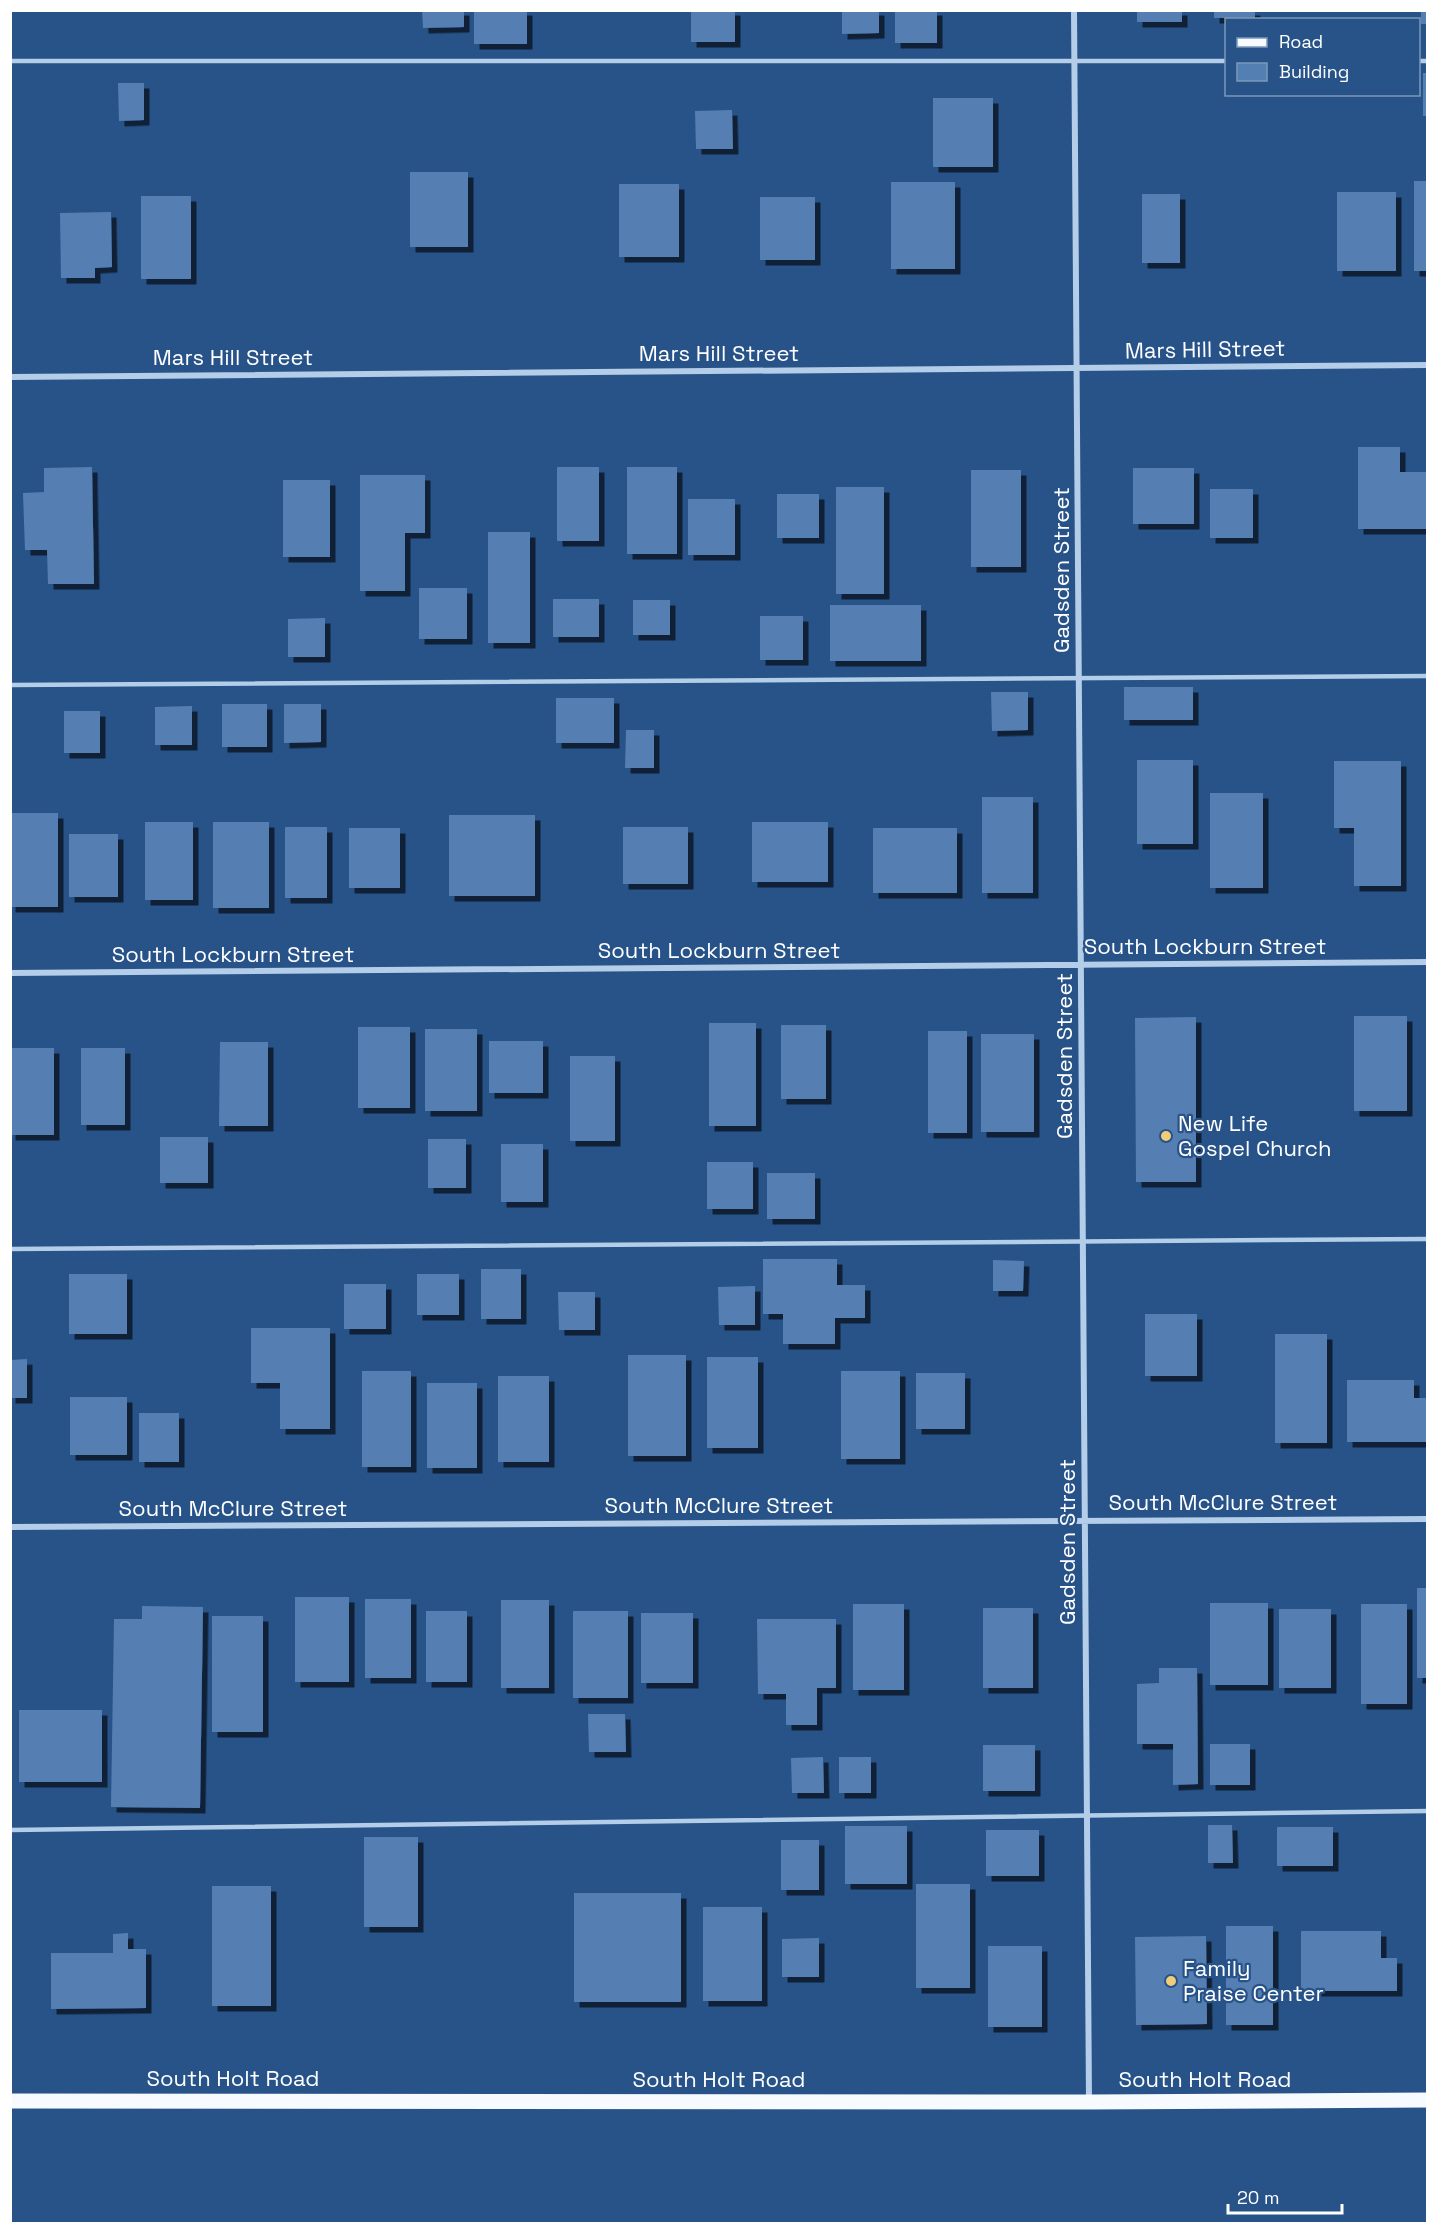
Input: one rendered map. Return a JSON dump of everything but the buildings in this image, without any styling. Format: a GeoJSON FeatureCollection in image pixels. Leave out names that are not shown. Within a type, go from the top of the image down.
{"type":"FeatureCollection","features":[{"type":"Feature","properties":{"kind":"main road","name":"South Holt Road"},"geometry":{"type":"LineString","coordinates":[[10,2100],[1089,2102],[1428,2100]]}},
{"type":"Feature","properties":{"kind":"street","name":"Gadsden Street"},"geometry":{"type":"LineString","coordinates":[[1074,10],[1089,2102]]}},
{"type":"Feature","properties":{"kind":"street","name":"Mars Hill Street"},"geometry":{"type":"LineString","coordinates":[[10,377],[1428,365]]}},
{"type":"Feature","properties":{"kind":"street","name":"South Lockburn Street"},"geometry":{"type":"LineString","coordinates":[[10,973],[1428,962]]}},
{"type":"Feature","properties":{"kind":"street","name":"South McClure Street"},"geometry":{"type":"LineString","coordinates":[[10,1527],[1428,1519]]}},
{"type":"Feature","properties":{"kind":"lane"},"geometry":{"type":"LineString","coordinates":[[10,61],[1225,61]]}},
{"type":"Feature","properties":{"kind":"lane"},"geometry":{"type":"LineString","coordinates":[[10,685],[1428,676]]}},
{"type":"Feature","properties":{"kind":"lane"},"geometry":{"type":"LineString","coordinates":[[10,1249],[1428,1239]]}},
{"type":"Feature","properties":{"kind":"lane"},"geometry":{"type":"LineString","coordinates":[[10,1830],[1428,1811]]}},
{"type":"Feature","properties":{"kind":"place","name":"New Life Gospel Church"},"geometry":{"type":"Point","coordinates":[1166,1136]}},
{"type":"Feature","properties":{"kind":"place","name":"Family Praise Center"},"geometry":{"type":"Point","coordinates":[1171,1981]}}]}
